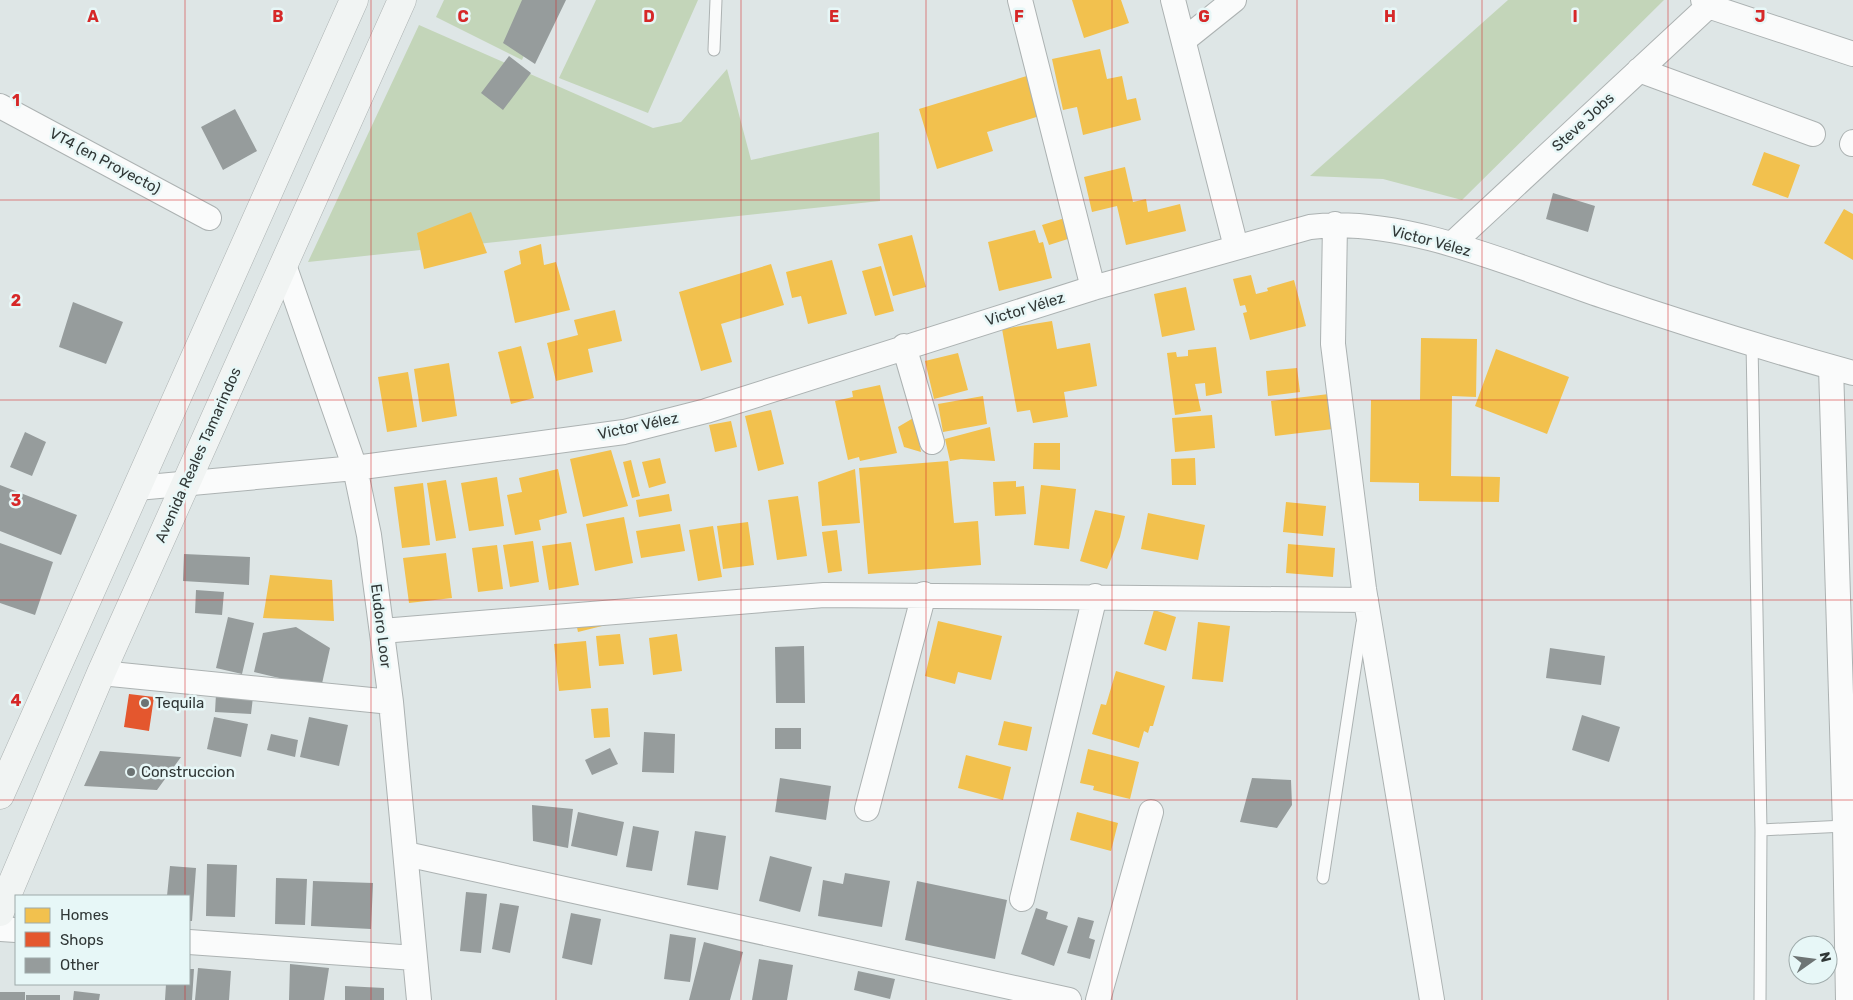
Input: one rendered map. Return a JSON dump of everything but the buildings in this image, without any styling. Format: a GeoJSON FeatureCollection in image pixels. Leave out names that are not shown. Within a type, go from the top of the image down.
{"type":"FeatureCollection","features":[{"type":"Feature","properties":{"kind":"main road"},"geometry":{"type":"LineString","coordinates":[[0,795],[354,0]]}},
{"type":"Feature","properties":{"kind":"main road","name":"Avenida Reales Tamarindos"},"geometry":{"type":"LineString","coordinates":[[0,912],[101,673],[402,0]]}},
{"type":"Feature","properties":{"kind":"street"},"geometry":{"type":"LineString","coordinates":[[1020,0],[1093,288]]}},
{"type":"Feature","properties":{"kind":"street"},"geometry":{"type":"LineString","coordinates":[[1173,0],[1236,247]]}},
{"type":"Feature","properties":{"kind":"street"},"geometry":{"type":"LineString","coordinates":[[1184,40],[1234,0]]}},
{"type":"Feature","properties":{"kind":"street"},"geometry":{"type":"LineString","coordinates":[[1709,2],[1853,54]]}},
{"type":"Feature","properties":{"kind":"street","name":"Steve Jobs"},"geometry":{"type":"LineString","coordinates":[[1452,244],[1639,70],[1709,2]]}},
{"type":"Feature","properties":{"kind":"street"},"geometry":{"type":"LineString","coordinates":[[1639,70],[1813,134]]}},
{"type":"Feature","properties":{"kind":"street","name":"VT4 (en Proyecto)"},"geometry":{"type":"LineString","coordinates":[[0,106],[209,218]]}},
{"type":"Feature","properties":{"kind":"street","name":"Victor Vélez"},"geometry":{"type":"LineString","coordinates":[[137,488],[355,468],[624,432],[706,411],[904,346],[1093,288],[1310,227],[1334,224],[1375,226],[1452,244],[1700,328],[1842,370]]}},
{"type":"Feature","properties":{"kind":"street"},"geometry":{"type":"LineString","coordinates":[[1334,224],[1333,344],[1366,600],[1432,1000]]}},
{"type":"Feature","properties":{"kind":"street","name":"Eudoro Loor"},"geometry":{"type":"LineString","coordinates":[[284,265],[355,468],[369,535],[391,702],[419,1000]]}},
{"type":"Feature","properties":{"kind":"street"},"geometry":{"type":"LineString","coordinates":[[904,346],[932,442]]}},
{"type":"Feature","properties":{"kind":"street"},"geometry":{"type":"LineString","coordinates":[[1842,370],[1849,826],[1848,1000]]}},
{"type":"Feature","properties":{"kind":"street"},"geometry":{"type":"LineString","coordinates":[[382,632],[824,595],[924,594],[1366,600]]}},
{"type":"Feature","properties":{"kind":"street"},"geometry":{"type":"LineString","coordinates":[[867,809],[924,594]]}},
{"type":"Feature","properties":{"kind":"street"},"geometry":{"type":"LineString","coordinates":[[1022,899],[1095,596]]}},
{"type":"Feature","properties":{"kind":"street"},"geometry":{"type":"LineString","coordinates":[[101,673],[391,702]]}},
{"type":"Feature","properties":{"kind":"street"},"geometry":{"type":"LineString","coordinates":[[1098,1000],[1151,812]]}},
{"type":"Feature","properties":{"kind":"street"},"geometry":{"type":"LineString","coordinates":[[406,854],[1069,1000]]}},
{"type":"Feature","properties":{"kind":"street"},"geometry":{"type":"LineString","coordinates":[[0,928],[15,930]]}},
{"type":"Feature","properties":{"kind":"street"},"geometry":{"type":"LineString","coordinates":[[190,942],[415,958]]}},
{"type":"Feature","properties":{"kind":"lane"},"geometry":{"type":"LineString","coordinates":[[714,50],[716,0]]}},
{"type":"Feature","properties":{"kind":"lane"},"geometry":{"type":"LineString","coordinates":[[1752,343],[1761,830],[1760,1000]]}},
{"type":"Feature","properties":{"kind":"lane"},"geometry":{"type":"LineString","coordinates":[[1324,878],[1366,600]]}},
{"type":"Feature","properties":{"kind":"lane"},"geometry":{"type":"LineString","coordinates":[[1761,830],[1849,826]]}},
{"type":"Feature","properties":{"kind":"green space"},"geometry":{"type":"Polygon","coordinates":[[[444,0],[547,0],[522,60],[436,17],[444,0]]]}},
{"type":"Feature","properties":{"kind":"green space"},"geometry":{"type":"Polygon","coordinates":[[[596,0],[698,0],[648,113],[559,78],[596,0]]]}},
{"type":"Feature","properties":{"kind":"green space"},"geometry":{"type":"Polygon","coordinates":[[[1508,0],[1664,0],[1462,200],[1383,179],[1310,176],[1508,0]]]}},
{"type":"Feature","properties":{"kind":"green space"},"geometry":{"type":"Polygon","coordinates":[[[419,25],[653,128],[681,122],[727,69],[751,160],[879,132],[880,201],[308,262],[419,25]]]}},
{"type":"Feature","properties":{"kind":"place","name":"Tequila"},"geometry":{"type":"Point","coordinates":[145,703]}},
{"type":"Feature","properties":{"kind":"place","name":"Construccion"},"geometry":{"type":"Point","coordinates":[131,772]}}]}
